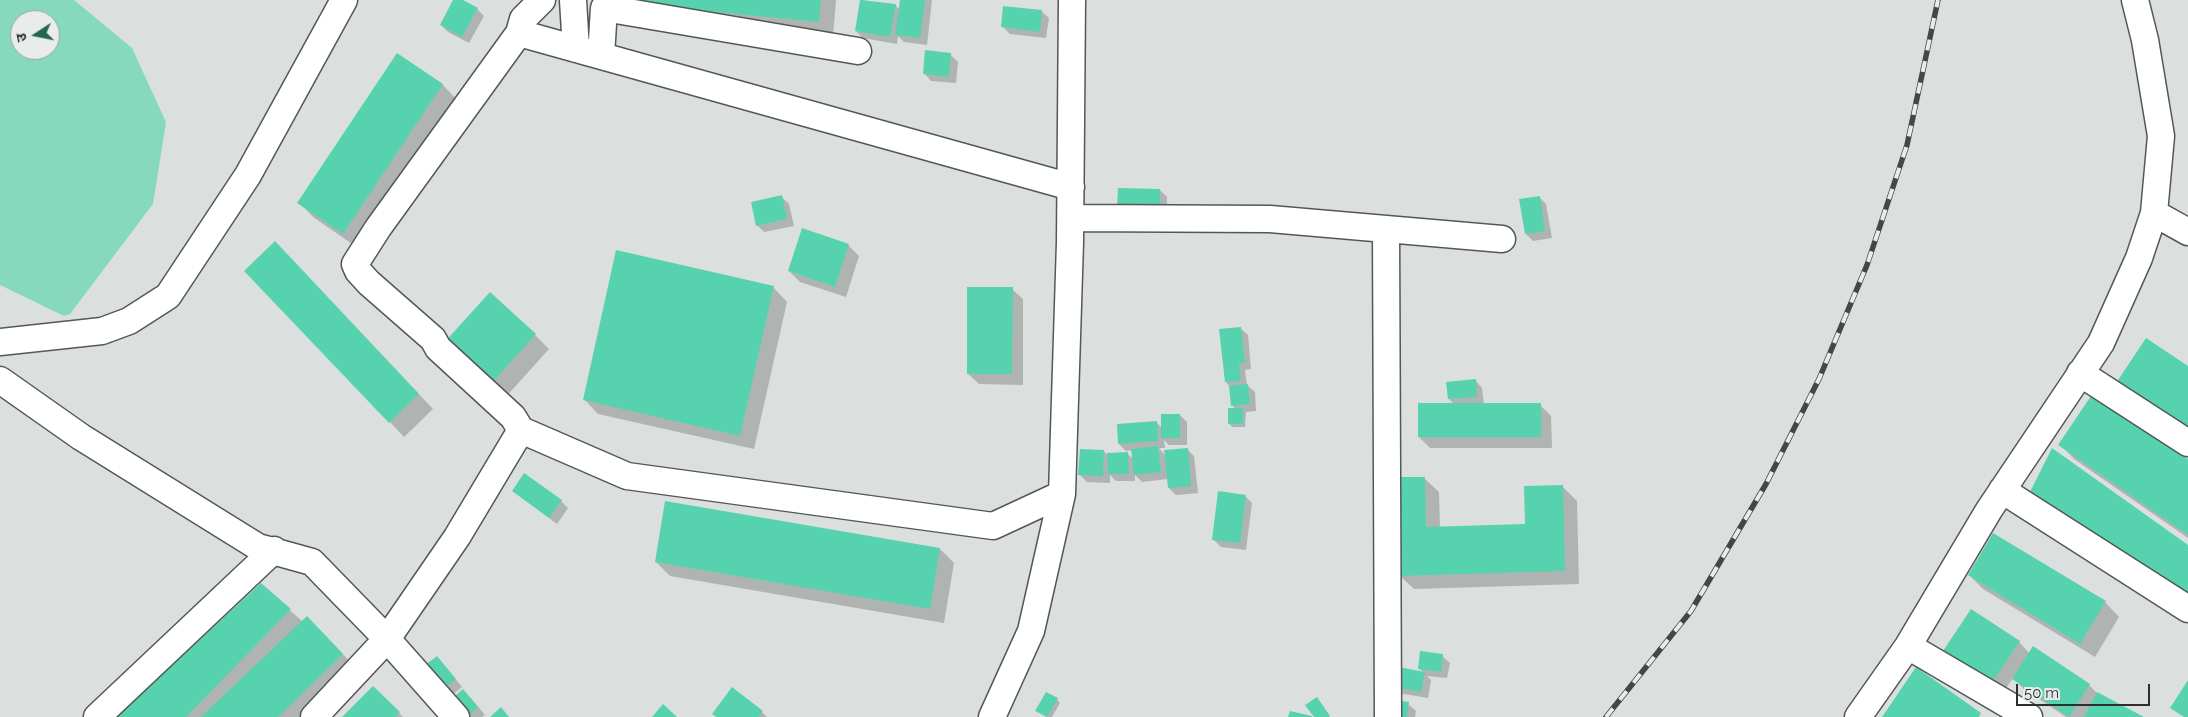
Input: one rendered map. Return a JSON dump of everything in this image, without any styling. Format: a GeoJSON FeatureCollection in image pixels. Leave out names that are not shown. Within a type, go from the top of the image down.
{"type":"FeatureCollection","features":[{"type":"Feature","properties":{"kind":"street"},"geometry":{"type":"LineString","coordinates":[[0,342],[102,331],[129,321],[168,296],[248,175],[344,0]]}},
{"type":"Feature","properties":{"kind":"street"},"geometry":{"type":"LineString","coordinates":[[542,0],[522,20],[519,33],[378,228],[355,264],[358,271],[369,283],[433,339],[438,348],[513,416],[521,430],[628,476],[994,526],[1062,494]]}},
{"type":"Feature","properties":{"kind":"street"},"geometry":{"type":"LineString","coordinates":[[573,0],[576,49]]}},
{"type":"Feature","properties":{"kind":"street"},"geometry":{"type":"LineString","coordinates":[[992,717],[1031,631],[1062,494],[1071,187],[1072,0]]}},
{"type":"Feature","properties":{"kind":"street"},"geometry":{"type":"LineString","coordinates":[[1858,717],[1908,646],[2002,490],[2101,343],[2139,258],[2154,213],[2161,136],[2145,40],[2134,0]]}},
{"type":"Feature","properties":{"kind":"street"},"geometry":{"type":"LineString","coordinates":[[601,56],[604,8],[858,51]]}},
{"type":"Feature","properties":{"kind":"street"},"geometry":{"type":"LineString","coordinates":[[519,33],[1071,187]]}},
{"type":"Feature","properties":{"kind":"street"},"geometry":{"type":"LineString","coordinates":[[2154,213],[2188,232]]}},
{"type":"Feature","properties":{"kind":"street"},"geometry":{"type":"LineString","coordinates":[[1070,218],[1270,220],[1502,240]]}},
{"type":"Feature","properties":{"kind":"street"},"geometry":{"type":"LineString","coordinates":[[1386,229],[1388,717]]}},
{"type":"Feature","properties":{"kind":"street"},"geometry":{"type":"LineString","coordinates":[[2080,373],[2188,443]]}},
{"type":"Feature","properties":{"kind":"street"},"geometry":{"type":"LineString","coordinates":[[0,380],[81,437],[258,547],[312,562],[387,639],[456,717]]}},
{"type":"Feature","properties":{"kind":"street"},"geometry":{"type":"LineString","coordinates":[[314,717],[387,639],[457,537],[521,430]]}},
{"type":"Feature","properties":{"kind":"street"},"geometry":{"type":"LineString","coordinates":[[2002,490],[2188,609]]}},
{"type":"Feature","properties":{"kind":"street"},"geometry":{"type":"LineString","coordinates":[[97,717],[274,550]]}},
{"type":"Feature","properties":{"kind":"street"},"geometry":{"type":"LineString","coordinates":[[1908,646],[2028,717]]}},
{"type":"Feature","properties":{"kind":"green space"},"geometry":{"type":"Polygon","coordinates":[[[0,0],[74,0],[132,48],[166,122],[153,204],[70,314],[64,316],[0,285],[0,0]]]}},
{"type":"Feature","properties":{"kind":"building"},"geometry":{"type":"Polygon","coordinates":[[[453,0],[463,0],[478,8],[462,37],[440,25],[453,0]]]}},
{"type":"Feature","properties":{"kind":"building"},"geometry":{"type":"Polygon","coordinates":[[[616,0],[821,0],[819,22],[615,2],[616,0]]]}},
{"type":"Feature","properties":{"kind":"building"},"geometry":{"type":"Polygon","coordinates":[[[860,0],[896,4],[890,37],[855,31],[860,0]]]}},
{"type":"Feature","properties":{"kind":"building"},"geometry":{"type":"Polygon","coordinates":[[[900,0],[925,0],[920,38],[895,35],[900,0]]]}},
{"type":"Feature","properties":{"kind":"building"},"geometry":{"type":"Polygon","coordinates":[[[1003,6],[1042,10],[1040,32],[1001,27],[1003,6]]]}},
{"type":"Feature","properties":{"kind":"building"},"geometry":{"type":"Polygon","coordinates":[[[925,50],[951,53],[949,77],[923,74],[925,50]]]}},
{"type":"Feature","properties":{"kind":"building"},"geometry":{"type":"Polygon","coordinates":[[[397,53],[443,84],[343,234],[297,203],[397,53]]]}},
{"type":"Feature","properties":{"kind":"building"},"geometry":{"type":"Polygon","coordinates":[[[1118,188],[1160,189],[1160,208],[1117,207],[1118,188]]]}},
{"type":"Feature","properties":{"kind":"building"},"geometry":{"type":"Polygon","coordinates":[[[782,195],[787,219],[756,226],[751,202],[782,195]]]}},
{"type":"Feature","properties":{"kind":"building"},"geometry":{"type":"Polygon","coordinates":[[[1540,196],[1545,231],[1525,234],[1519,199],[1540,196]]]}},
{"type":"Feature","properties":{"kind":"building"},"geometry":{"type":"Polygon","coordinates":[[[802,228],[849,244],[835,287],[788,271],[802,228]]]}},
{"type":"Feature","properties":{"kind":"building"},"geometry":{"type":"Polygon","coordinates":[[[275,241],[419,394],[389,423],[244,271],[275,241]]]}},
{"type":"Feature","properties":{"kind":"building"},"geometry":{"type":"Polygon","coordinates":[[[616,250],[774,286],[740,436],[583,400],[616,250]]]}},
{"type":"Feature","properties":{"kind":"building"},"geometry":{"type":"Polygon","coordinates":[[[967,287],[1013,287],[1012,374],[967,374],[967,287]]]}},
{"type":"Feature","properties":{"kind":"building"},"geometry":{"type":"Polygon","coordinates":[[[490,292],[536,334],[488,387],[442,345],[490,292]]]}},
{"type":"Feature","properties":{"kind":"building"},"geometry":{"type":"Polygon","coordinates":[[[1241,327],[1245,363],[1239,363],[1241,381],[1225,382],[1219,329],[1241,327]]]}},
{"type":"Feature","properties":{"kind":"building"},"geometry":{"type":"Polygon","coordinates":[[[2146,338],[2188,366],[2188,432],[2116,383],[2146,338]]]}},
{"type":"Feature","properties":{"kind":"building"},"geometry":{"type":"Polygon","coordinates":[[[1476,379],[1477,397],[1448,399],[1446,382],[1476,379]]]}},
{"type":"Feature","properties":{"kind":"building"},"geometry":{"type":"Polygon","coordinates":[[[1248,384],[1250,404],[1231,406],[1229,386],[1248,384]]]}},
{"type":"Feature","properties":{"kind":"building"},"geometry":{"type":"Polygon","coordinates":[[[2093,393],[2188,459],[2188,535],[2058,445],[2093,393]]]}},
{"type":"Feature","properties":{"kind":"building"},"geometry":{"type":"Polygon","coordinates":[[[1418,403],[1541,403],[1541,437],[1418,437],[1418,403]]]}},
{"type":"Feature","properties":{"kind":"building"},"geometry":{"type":"Polygon","coordinates":[[[1228,408],[1243,408],[1243,424],[1228,424],[1228,408]]]}},
{"type":"Feature","properties":{"kind":"building"},"geometry":{"type":"Polygon","coordinates":[[[1161,414],[1180,414],[1180,438],[1161,438],[1161,414]]]}},
{"type":"Feature","properties":{"kind":"building"},"geometry":{"type":"Polygon","coordinates":[[[1157,421],[1158,441],[1118,444],[1117,424],[1157,421]]]}},
{"type":"Feature","properties":{"kind":"building"},"geometry":{"type":"Polygon","coordinates":[[[1158,446],[1161,472],[1134,475],[1131,449],[1158,446]]]}},
{"type":"Feature","properties":{"kind":"building"},"geometry":{"type":"Polygon","coordinates":[[[1188,448],[1191,486],[1168,488],[1164,450],[1188,448]]]}},
{"type":"Feature","properties":{"kind":"building"},"geometry":{"type":"Polygon","coordinates":[[[2052,448],[2188,545],[2188,602],[2027,498],[2052,448]]]}},
{"type":"Feature","properties":{"kind":"building"},"geometry":{"type":"Polygon","coordinates":[[[1080,449],[1104,450],[1103,476],[1078,475],[1080,449]]]}},
{"type":"Feature","properties":{"kind":"building"},"geometry":{"type":"Polygon","coordinates":[[[1128,452],[1129,474],[1108,474],[1107,453],[1128,452]]]}},
{"type":"Feature","properties":{"kind":"building"},"geometry":{"type":"Polygon","coordinates":[[[524,473],[562,500],[549,518],[512,491],[524,473]]]}},
{"type":"Feature","properties":{"kind":"building"},"geometry":{"type":"Polygon","coordinates":[[[1395,477],[1425,477],[1426,527],[1525,524],[1524,486],[1563,485],[1565,571],[1398,576],[1395,477]]]}},
{"type":"Feature","properties":{"kind":"building"},"geometry":{"type":"Polygon","coordinates":[[[1218,491],[1246,495],[1240,543],[1212,540],[1218,491]]]}},
{"type":"Feature","properties":{"kind":"building"},"geometry":{"type":"Polygon","coordinates":[[[665,501],[940,548],[930,609],[655,562],[665,501]]]}},
{"type":"Feature","properties":{"kind":"building"},"geometry":{"type":"Polygon","coordinates":[[[1993,533],[2106,601],[2080,644],[1968,575],[1993,533]]]}},
{"type":"Feature","properties":{"kind":"building"},"geometry":{"type":"Polygon","coordinates":[[[261,583],[291,609],[186,717],[116,717],[261,583]]]}},
{"type":"Feature","properties":{"kind":"building"},"geometry":{"type":"Polygon","coordinates":[[[1971,609],[2020,641],[1989,687],[1941,654],[1971,609]]]}},
{"type":"Feature","properties":{"kind":"building"},"geometry":{"type":"Polygon","coordinates":[[[307,616],[343,654],[278,717],[201,717],[307,616]]]}},
{"type":"Feature","properties":{"kind":"building"},"geometry":{"type":"Polygon","coordinates":[[[2033,646],[2090,684],[2069,717],[2012,679],[2033,646]]]}},
{"type":"Feature","properties":{"kind":"building"},"geometry":{"type":"Polygon","coordinates":[[[1420,651],[1443,654],[1441,672],[1418,669],[1420,651]]]}},
{"type":"Feature","properties":{"kind":"building"},"geometry":{"type":"Polygon","coordinates":[[[437,656],[456,679],[440,692],[421,668],[437,656]]]}},
{"type":"Feature","properties":{"kind":"building"},"geometry":{"type":"Polygon","coordinates":[[[1393,666],[1425,672],[1421,692],[1390,686],[1393,666]]]}},
{"type":"Feature","properties":{"kind":"building"},"geometry":{"type":"Polygon","coordinates":[[[1916,667],[1981,713],[1979,717],[1882,717],[1916,667]]]}},
{"type":"Feature","properties":{"kind":"building"},"geometry":{"type":"Polygon","coordinates":[[[2188,680],[2188,717],[2184,717],[2170,708],[2188,680]]]}},
{"type":"Feature","properties":{"kind":"building"},"geometry":{"type":"Polygon","coordinates":[[[373,686],[400,712],[395,717],[342,717],[373,686]]]}},
{"type":"Feature","properties":{"kind":"building"},"geometry":{"type":"Polygon","coordinates":[[[732,687],[763,711],[758,717],[716,717],[712,714],[732,687]]]}},
{"type":"Feature","properties":{"kind":"building"},"geometry":{"type":"Polygon","coordinates":[[[463,689],[478,707],[467,717],[448,702],[463,689]]]}},
{"type":"Feature","properties":{"kind":"building"},"geometry":{"type":"Polygon","coordinates":[[[1046,692],[1058,698],[1047,717],[1035,711],[1046,692]]]}},
{"type":"Feature","properties":{"kind":"building"},"geometry":{"type":"Polygon","coordinates":[[[2097,692],[2144,717],[2084,717],[2097,692]]]}},
{"type":"Feature","properties":{"kind":"building"},"geometry":{"type":"Polygon","coordinates":[[[1317,697],[1329,717],[1314,717],[1305,705],[1317,697]]]}},
{"type":"Feature","properties":{"kind":"building"},"geometry":{"type":"Polygon","coordinates":[[[1395,700],[1409,702],[1407,717],[1392,717],[1395,700]]]}},
{"type":"Feature","properties":{"kind":"building"},"geometry":{"type":"Polygon","coordinates":[[[663,704],[677,717],[652,717],[663,704]]]}},
{"type":"Feature","properties":{"kind":"building"},"geometry":{"type":"Polygon","coordinates":[[[501,707],[509,717],[490,717],[501,707]]]}},
{"type":"Feature","properties":{"kind":"building"},"geometry":{"type":"Polygon","coordinates":[[[1290,711],[1312,716],[1312,717],[1288,717],[1290,711]]]}},
{"type":"Feature","properties":{"kind":"railway"},"geometry":{"type":"LineString","coordinates":[[1606,717],[1691,611],[1766,484],[1819,379],[1867,265],[1907,145],[1938,0]]}}]}
